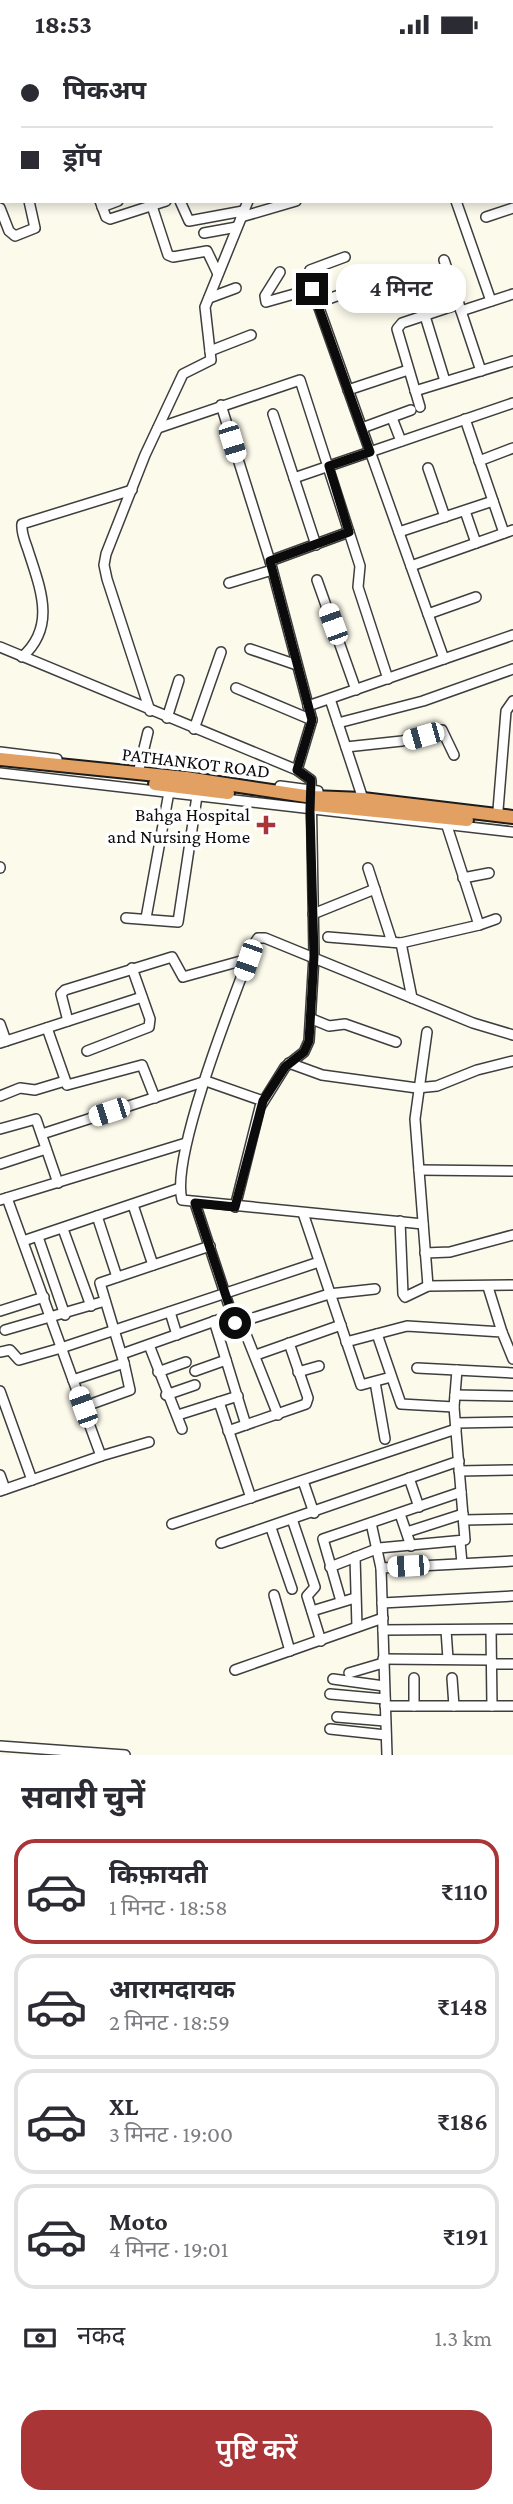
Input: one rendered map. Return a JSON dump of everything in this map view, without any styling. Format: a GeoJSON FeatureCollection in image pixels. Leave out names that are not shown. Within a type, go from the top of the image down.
{"type":"FeatureCollection","features":[{"type":"Feature","properties":{"kind":"highway","name":"PATHANKOT ROAD"},"geometry":{"type":"LineString","coordinates":[[0,759],[186,778],[312,800],[363,797],[513,817]]}},
{"type":"Feature","properties":{"kind":"highway"},"geometry":{"type":"LineString","coordinates":[[0,766],[513,825]]}},
{"type":"Feature","properties":{"kind":"street"},"geometry":{"type":"LineString","coordinates":[[0,208],[9,231],[15,236],[35,227],[29,203]]}},
{"type":"Feature","properties":{"kind":"street"},"geometry":{"type":"LineString","coordinates":[[101,204],[106,217],[110,219],[158,203],[168,255],[173,257],[204,250],[208,252],[218,274]]}},
{"type":"Feature","properties":{"kind":"street"},"geometry":{"type":"LineString","coordinates":[[181,203],[189,221],[242,214],[288,203]]}},
{"type":"Feature","properties":{"kind":"street"},"geometry":{"type":"LineString","coordinates":[[150,711],[104,565],[132,490],[183,374],[208,363],[210,351],[205,312],[247,203]]}},
{"type":"Feature","properties":{"kind":"street"},"geometry":{"type":"LineString","coordinates":[[457,203],[491,301]]}},
{"type":"Feature","properties":{"kind":"street"},"geometry":{"type":"LineString","coordinates":[[486,217],[513,208]]}},
{"type":"Feature","properties":{"kind":"street"},"geometry":{"type":"LineString","coordinates":[[204,233],[237,227]]}},
{"type":"Feature","properties":{"kind":"street"},"geometry":{"type":"LineString","coordinates":[[345,257],[308,272],[312,289],[444,659]]}},
{"type":"Feature","properties":{"kind":"street"},"geometry":{"type":"LineString","coordinates":[[444,260],[481,371]]}},
{"type":"Feature","properties":{"kind":"street"},"geometry":{"type":"LineString","coordinates":[[280,272],[265,296],[266,302],[312,289]]}},
{"type":"Feature","properties":{"kind":"street"},"geometry":{"type":"LineString","coordinates":[[209,298],[236,288]]}},
{"type":"Feature","properties":{"kind":"street"},"geometry":{"type":"LineString","coordinates":[[317,303],[359,288]]}},
{"type":"Feature","properties":{"kind":"street"},"geometry":{"type":"LineString","coordinates":[[362,428],[415,409],[415,391],[397,329],[402,323],[513,294]]}},
{"type":"Feature","properties":{"kind":"street"},"geometry":{"type":"LineString","coordinates":[[425,316],[445,381]]}},
{"type":"Feature","properties":{"kind":"street"},"geometry":{"type":"LineString","coordinates":[[210,351],[251,335]]}},
{"type":"Feature","properties":{"kind":"street"},"geometry":{"type":"LineString","coordinates":[[415,391],[513,361]]}},
{"type":"Feature","properties":{"kind":"street"},"geometry":{"type":"LineString","coordinates":[[348,390],[408,370]]}},
{"type":"Feature","properties":{"kind":"street"},"geometry":{"type":"LineString","coordinates":[[159,428],[300,380],[360,566],[358,587],[388,679]]}},
{"type":"Feature","properties":{"kind":"street"},"geometry":{"type":"LineString","coordinates":[[294,478],[513,403]]}},
{"type":"Feature","properties":{"kind":"street"},"geometry":{"type":"LineString","coordinates":[[221,405],[271,566],[312,720],[297,770]]}},
{"type":"Feature","properties":{"kind":"street"},"geometry":{"type":"LineString","coordinates":[[273,414],[316,545]]}},
{"type":"Feature","properties":{"kind":"street"},"geometry":{"type":"LineString","coordinates":[[391,418],[401,441]]}},
{"type":"Feature","properties":{"kind":"street"},"geometry":{"type":"LineString","coordinates":[[411,566],[508,531],[493,501],[465,419]]}},
{"type":"Feature","properties":{"kind":"street"},"geometry":{"type":"LineString","coordinates":[[479,461],[513,448]]}},
{"type":"Feature","properties":{"kind":"street"},"geometry":{"type":"LineString","coordinates":[[428,467],[445,517]]}},
{"type":"Feature","properties":{"kind":"street"},"geometry":{"type":"LineString","coordinates":[[22,657],[35,646],[40,632],[43,596],[22,524],[132,490]]}},
{"type":"Feature","properties":{"kind":"street"},"geometry":{"type":"LineString","coordinates":[[399,532],[493,501]]}},
{"type":"Feature","properties":{"kind":"street"},"geometry":{"type":"LineString","coordinates":[[464,511],[476,543]]}},
{"type":"Feature","properties":{"kind":"street"},"geometry":{"type":"LineString","coordinates":[[229,583],[349,532]]}},
{"type":"Feature","properties":{"kind":"street"},"geometry":{"type":"LineString","coordinates":[[317,580],[356,689]]}},
{"type":"Feature","properties":{"kind":"street"},"geometry":{"type":"LineString","coordinates":[[428,614],[476,597]]}},
{"type":"Feature","properties":{"kind":"street"},"geometry":{"type":"LineString","coordinates":[[308,706],[513,635]]}},
{"type":"Feature","properties":{"kind":"street"},"geometry":{"type":"LineString","coordinates":[[0,647],[297,770],[311,780],[314,956],[312,1019],[307,1047],[289,1063],[263,1101],[235,1207]]}},
{"type":"Feature","properties":{"kind":"street"},"geometry":{"type":"LineString","coordinates":[[250,649],[297,665]]}},
{"type":"Feature","properties":{"kind":"street"},"geometry":{"type":"LineString","coordinates":[[194,729],[221,652]]}},
{"type":"Feature","properties":{"kind":"street"},"geometry":{"type":"LineString","coordinates":[[338,723],[411,704],[513,669]]}},
{"type":"Feature","properties":{"kind":"street"},"geometry":{"type":"LineString","coordinates":[[167,717],[179,680]]}},
{"type":"Feature","properties":{"kind":"street"},"geometry":{"type":"LineString","coordinates":[[236,688],[312,720]]}},
{"type":"Feature","properties":{"kind":"street"},"geometry":{"type":"LineString","coordinates":[[330,699],[363,797],[513,811]]}},
{"type":"Feature","properties":{"kind":"street"},"geometry":{"type":"LineString","coordinates":[[498,810],[509,725],[506,712],[513,701]]}},
{"type":"Feature","properties":{"kind":"street"},"geometry":{"type":"LineString","coordinates":[[346,747],[402,741],[442,730],[454,755]]}},
{"type":"Feature","properties":{"kind":"street"},"geometry":{"type":"LineString","coordinates":[[139,769],[148,732]]}},
{"type":"Feature","properties":{"kind":"street"},"geometry":{"type":"LineString","coordinates":[[0,752],[139,769],[447,826],[513,832]]}},
{"type":"Feature","properties":{"kind":"street"},"geometry":{"type":"LineString","coordinates":[[0,773],[197,796],[312,800]]}},
{"type":"Feature","properties":{"kind":"street"},"geometry":{"type":"LineString","coordinates":[[146,918],[169,792]]}},
{"type":"Feature","properties":{"kind":"street"},"geometry":{"type":"LineString","coordinates":[[126,918],[178,922],[197,796]]}},
{"type":"Feature","properties":{"kind":"street"},"geometry":{"type":"LineString","coordinates":[[447,826],[479,925]]}},
{"type":"Feature","properties":{"kind":"street"},"geometry":{"type":"LineString","coordinates":[[368,868],[396,942],[412,998]]}},
{"type":"Feature","properties":{"kind":"street"},"geometry":{"type":"LineString","coordinates":[[463,878],[489,873]]}},
{"type":"Feature","properties":{"kind":"street"},"geometry":{"type":"LineString","coordinates":[[313,914],[375,889]]}},
{"type":"Feature","properties":{"kind":"street"},"geometry":{"type":"LineString","coordinates":[[328,937],[396,942],[496,919]]}},
{"type":"Feature","properties":{"kind":"street"},"geometry":{"type":"LineString","coordinates":[[423,1224],[183,1201],[180,1188],[186,1143],[256,940],[261,938],[314,956],[497,1032],[513,1035]]}},
{"type":"Feature","properties":{"kind":"street"},"geometry":{"type":"LineString","coordinates":[[68,1021],[63,992],[132,968],[172,957],[183,977],[248,960]]}},
{"type":"Feature","properties":{"kind":"street"},"geometry":{"type":"LineString","coordinates":[[87,1051],[148,1030],[150,1019],[132,968]]}},
{"type":"Feature","properties":{"kind":"street"},"geometry":{"type":"LineString","coordinates":[[0,1024],[3,1042],[142,997]]}},
{"type":"Feature","properties":{"kind":"street"},"geometry":{"type":"LineString","coordinates":[[312,1019],[329,1026],[345,1024],[396,1042]]}},
{"type":"Feature","properties":{"kind":"street"},"geometry":{"type":"LineString","coordinates":[[47,1028],[65,1081],[69,1085],[142,1065],[155,1098]]}},
{"type":"Feature","properties":{"kind":"street"},"geometry":{"type":"LineString","coordinates":[[427,1032],[417,1088],[415,1119],[428,1286]]}},
{"type":"Feature","properties":{"kind":"street"},"geometry":{"type":"LineString","coordinates":[[289,1063],[322,1075],[417,1088],[436,1086],[477,1070],[513,1061]]}},
{"type":"Feature","properties":{"kind":"street"},"geometry":{"type":"LineString","coordinates":[[0,1095],[20,1087],[35,1090],[65,1081]]}},
{"type":"Feature","properties":{"kind":"street"},"geometry":{"type":"LineString","coordinates":[[42,1134],[206,1081],[263,1101]]}},
{"type":"Feature","properties":{"kind":"street"},"geometry":{"type":"LineString","coordinates":[[0,1129],[35,1118],[58,1183]]}},
{"type":"Feature","properties":{"kind":"street"},"geometry":{"type":"LineString","coordinates":[[101,1457],[23,1241],[4,1199],[186,1143]]}},
{"type":"Feature","properties":{"kind":"street"},"geometry":{"type":"LineString","coordinates":[[0,1164],[46,1149]]}},
{"type":"Feature","properties":{"kind":"street"},"geometry":{"type":"LineString","coordinates":[[419,1170],[513,1171]]}},
{"type":"Feature","properties":{"kind":"street"},"geometry":{"type":"LineString","coordinates":[[23,1241],[180,1188]]}},
{"type":"Feature","properties":{"kind":"street"},"geometry":{"type":"LineString","coordinates":[[195,1203],[235,1323],[329,1294],[375,1289]]}},
{"type":"Feature","properties":{"kind":"street"},"geometry":{"type":"LineString","coordinates":[[133,1205],[153,1265]]}},
{"type":"Feature","properties":{"kind":"street"},"geometry":{"type":"LineString","coordinates":[[303,1213],[360,1385],[391,1377]]}},
{"type":"Feature","properties":{"kind":"street"},"geometry":{"type":"LineString","coordinates":[[97,1216],[117,1277]]}},
{"type":"Feature","properties":{"kind":"street"},"geometry":{"type":"LineString","coordinates":[[400,1221],[403,1294],[406,1297],[428,1286],[513,1285]]}},
{"type":"Feature","properties":{"kind":"street"},"geometry":{"type":"LineString","coordinates":[[62,1229],[91,1306]]}},
{"type":"Feature","properties":{"kind":"street"},"geometry":{"type":"LineString","coordinates":[[425,1254],[450,1252],[513,1235]]}},
{"type":"Feature","properties":{"kind":"street"},"geometry":{"type":"LineString","coordinates":[[38,1237],[65,1315]]}},
{"type":"Feature","properties":{"kind":"street"},"geometry":{"type":"LineString","coordinates":[[83,1407],[130,1390],[100,1283],[210,1246]]}},
{"type":"Feature","properties":{"kind":"street"},"geometry":{"type":"LineString","coordinates":[[0,1352],[10,1350],[19,1360],[115,1331],[319,1262]]}},
{"type":"Feature","properties":{"kind":"street"},"geometry":{"type":"LineString","coordinates":[[488,1286],[513,1359]]}},
{"type":"Feature","properties":{"kind":"street"},"geometry":{"type":"LineString","coordinates":[[0,1311],[44,1297]]}},
{"type":"Feature","properties":{"kind":"street"},"geometry":{"type":"LineString","coordinates":[[0,1316],[2,1332],[105,1301]]}},
{"type":"Feature","properties":{"kind":"street"},"geometry":{"type":"LineString","coordinates":[[170,1312],[177,1335]]}},
{"type":"Feature","properties":{"kind":"street"},"geometry":{"type":"LineString","coordinates":[[73,1380],[149,1345],[232,1315]]}},
{"type":"Feature","properties":{"kind":"street"},"geometry":{"type":"LineString","coordinates":[[214,1321],[246,1425]]}},
{"type":"Feature","properties":{"kind":"street"},"geometry":{"type":"LineString","coordinates":[[241,1322],[278,1415]]}},
{"type":"Feature","properties":{"kind":"street"},"geometry":{"type":"LineString","coordinates":[[256,1355],[341,1325]]}},
{"type":"Feature","properties":{"kind":"street"},"geometry":{"type":"LineString","coordinates":[[346,1342],[407,1326],[502,1332]]}},
{"type":"Feature","properties":{"kind":"street"},"geometry":{"type":"LineString","coordinates":[[377,1334],[403,1405],[454,1407]]}},
{"type":"Feature","properties":{"kind":"street"},"geometry":{"type":"LineString","coordinates":[[228,1431],[306,1404],[308,1398],[289,1343]]}},
{"type":"Feature","properties":{"kind":"street"},"geometry":{"type":"LineString","coordinates":[[149,1345],[166,1395],[178,1415],[182,1429]]}},
{"type":"Feature","properties":{"kind":"street"},"geometry":{"type":"LineString","coordinates":[[195,1371],[226,1360]]}},
{"type":"Feature","properties":{"kind":"street"},"geometry":{"type":"LineString","coordinates":[[158,1372],[186,1362]]}},
{"type":"Feature","properties":{"kind":"street"},"geometry":{"type":"LineString","coordinates":[[298,1372],[318,1366]]}},
{"type":"Feature","properties":{"kind":"street"},"geometry":{"type":"LineString","coordinates":[[417,1368],[513,1373]]}},
{"type":"Feature","properties":{"kind":"street"},"geometry":{"type":"LineString","coordinates":[[330,1567],[379,1548],[460,1542],[466,1538],[454,1407],[457,1370]]}},
{"type":"Feature","properties":{"kind":"street"},"geometry":{"type":"LineString","coordinates":[[374,1382],[385,1439]]}},
{"type":"Feature","properties":{"kind":"street"},"geometry":{"type":"LineString","coordinates":[[166,1395],[195,1385]]}},
{"type":"Feature","properties":{"kind":"street"},"geometry":{"type":"LineString","coordinates":[[0,1391],[32,1480]]}},
{"type":"Feature","properties":{"kind":"street"},"geometry":{"type":"LineString","coordinates":[[178,1415],[238,1395]]}},
{"type":"Feature","properties":{"kind":"street"},"geometry":{"type":"LineString","coordinates":[[455,1395],[513,1396]]}},
{"type":"Feature","properties":{"kind":"street"},"geometry":{"type":"LineString","coordinates":[[219,1402],[251,1498]]}},
{"type":"Feature","properties":{"kind":"street"},"geometry":{"type":"LineString","coordinates":[[172,1524],[456,1426],[513,1422]]}},
{"type":"Feature","properties":{"kind":"street"},"geometry":{"type":"LineString","coordinates":[[0,1475],[3,1490],[149,1442]]}},
{"type":"Feature","properties":{"kind":"street"},"geometry":{"type":"LineString","coordinates":[[220,1543],[271,1528],[409,1478],[459,1466],[513,1471]]}},
{"type":"Feature","properties":{"kind":"street"},"geometry":{"type":"LineString","coordinates":[[409,1478],[419,1507]]}},
{"type":"Feature","properties":{"kind":"street"},"geometry":{"type":"LineString","coordinates":[[303,1481],[314,1513]]}},
{"type":"Feature","properties":{"kind":"street"},"geometry":{"type":"LineString","coordinates":[[341,1601],[322,1540],[461,1492]]}},
{"type":"Feature","properties":{"kind":"street"},"geometry":{"type":"LineString","coordinates":[[400,1514],[411,1546]]}},
{"type":"Feature","properties":{"kind":"street"},"geometry":{"type":"LineString","coordinates":[[407,1532],[463,1517],[513,1519]]}},
{"type":"Feature","properties":{"kind":"street"},"geometry":{"type":"LineString","coordinates":[[292,1520],[315,1587],[307,1596],[321,1641]]}},
{"type":"Feature","properties":{"kind":"street"},"geometry":{"type":"LineString","coordinates":[[370,1523],[379,1548],[381,1567],[387,1755]]}},
{"type":"Feature","properties":{"kind":"street"},"geometry":{"type":"LineString","coordinates":[[271,1528],[292,1589]]}},
{"type":"Feature","properties":{"kind":"street"},"geometry":{"type":"LineString","coordinates":[[460,1542],[462,1563]]}},
{"type":"Feature","properties":{"kind":"street"},"geometry":{"type":"LineString","coordinates":[[355,1557],[357,1627]]}},
{"type":"Feature","properties":{"kind":"street"},"geometry":{"type":"LineString","coordinates":[[381,1567],[513,1561]]}},
{"type":"Feature","properties":{"kind":"street"},"geometry":{"type":"LineString","coordinates":[[274,1595],[290,1651]]}},
{"type":"Feature","properties":{"kind":"street"},"geometry":{"type":"LineString","coordinates":[[382,1603],[513,1596]]}},
{"type":"Feature","properties":{"kind":"street"},"geometry":{"type":"LineString","coordinates":[[312,1611],[355,1598]]}},
{"type":"Feature","properties":{"kind":"street"},"geometry":{"type":"LineString","coordinates":[[235,1671],[383,1618]]}},
{"type":"Feature","properties":{"kind":"street"},"geometry":{"type":"LineString","coordinates":[[383,1630],[513,1629]]}},
{"type":"Feature","properties":{"kind":"street"},"geometry":{"type":"LineString","coordinates":[[446,1630],[448,1659]]}},
{"type":"Feature","properties":{"kind":"street"},"geometry":{"type":"LineString","coordinates":[[491,1630],[492,1706]]}},
{"type":"Feature","properties":{"kind":"street"},"geometry":{"type":"LineString","coordinates":[[349,1673],[383,1661],[448,1659],[513,1664]]}},
{"type":"Feature","properties":{"kind":"street"},"geometry":{"type":"LineString","coordinates":[[414,1678],[414,1706]]}},
{"type":"Feature","properties":{"kind":"street"},"geometry":{"type":"LineString","coordinates":[[453,1678],[454,1706]]}},
{"type":"Feature","properties":{"kind":"street"},"geometry":{"type":"LineString","coordinates":[[333,1679],[384,1686]]}},
{"type":"Feature","properties":{"kind":"street"},"geometry":{"type":"LineString","coordinates":[[330,1694],[414,1706],[513,1706]]}},
{"type":"Feature","properties":{"kind":"street"},"geometry":{"type":"LineString","coordinates":[[337,1717],[386,1721]]}},
{"type":"Feature","properties":{"kind":"street"},"geometry":{"type":"LineString","coordinates":[[330,1729],[386,1735]]}},
{"type":"Feature","properties":{"kind":"street"},"geometry":{"type":"LineString","coordinates":[[0,1746],[23,1751],[125,1755]]}},
{"type":"Feature","properties":{"kind":"place","name":"Bahga Hospital and Nursing Home"},"geometry":{"type":"Point","coordinates":[266,825]}},
{"type":"Feature","properties":{"kind":"route"},"geometry":{"type":"LineString","coordinates":[[235,1323],[195,1203],[235,1207],[256,1116],[285,1067],[304,1052],[309,1041],[312,1019],[314,956],[310,810],[313,785],[309,778],[297,770],[312,720],[270,561],[349,532],[329,466],[370,452],[312,289]]}}]}
